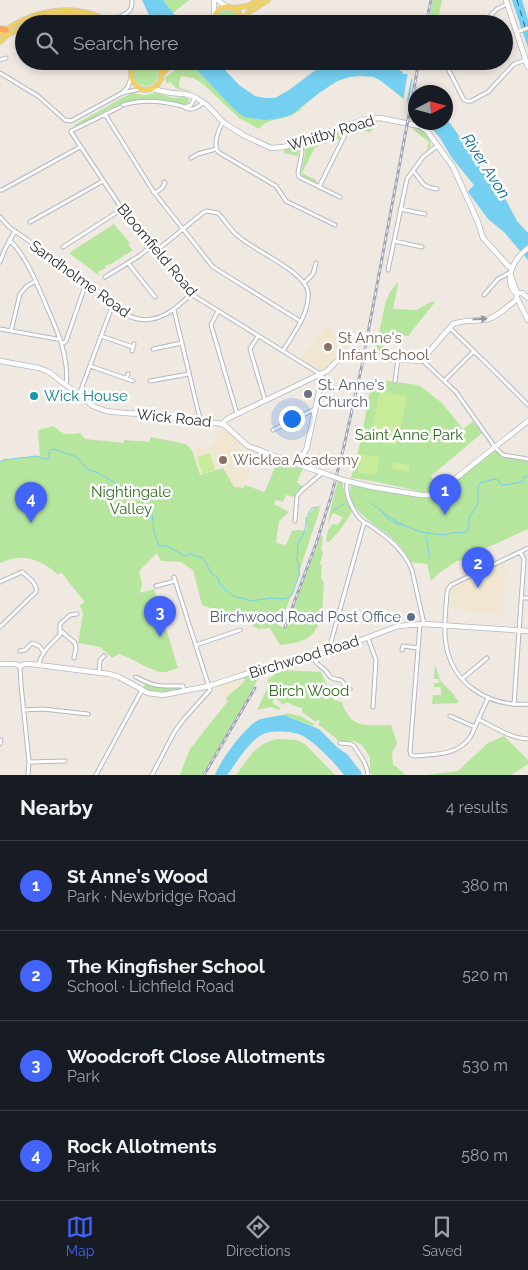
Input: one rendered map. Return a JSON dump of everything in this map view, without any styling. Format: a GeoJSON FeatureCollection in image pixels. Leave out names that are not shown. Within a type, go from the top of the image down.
{"type":"FeatureCollection","features":[{"type":"Feature","properties":{"kind":"main road"},"geometry":{"type":"LineString","coordinates":[[216,15],[221,8],[248,6],[259,0]]}},
{"type":"Feature","properties":{"kind":"main road"},"geometry":{"type":"LineString","coordinates":[[246,15],[268,0]]}},
{"type":"Feature","properties":{"kind":"main road"},"geometry":{"type":"LineString","coordinates":[[32,15],[58,8],[71,7],[85,9],[94,15]]}},
{"type":"Feature","properties":{"kind":"main road"},"geometry":{"type":"LineString","coordinates":[[234,8],[240,15]]}},
{"type":"Feature","properties":{"kind":"main road"},"geometry":{"type":"LineString","coordinates":[[48,15],[72,12],[87,15]]}},
{"type":"Feature","properties":{"kind":"main road"},"geometry":{"type":"LineString","coordinates":[[0,34],[15,24]]}},
{"type":"Feature","properties":{"kind":"main road"},"geometry":{"type":"LineString","coordinates":[[0,40],[4,32]]}},
{"type":"Feature","properties":{"kind":"main road"},"geometry":{"type":"LineString","coordinates":[[132,70],[131,78],[136,86],[140,89],[148,90],[156,86],[167,70]]}},
{"type":"Feature","properties":{"kind":"main road"},"geometry":{"type":"LineString","coordinates":[[159,70],[161,77]]}},
{"type":"Feature","properties":{"kind":"street"},"geometry":{"type":"LineString","coordinates":[[124,15],[128,14],[131,9],[132,0]]}},
{"type":"Feature","properties":{"kind":"street"},"geometry":{"type":"LineString","coordinates":[[213,15],[214,0]]}},
{"type":"Feature","properties":{"kind":"street"},"geometry":{"type":"LineString","coordinates":[[218,0],[226,7]]}},
{"type":"Feature","properties":{"kind":"street"},"geometry":{"type":"LineString","coordinates":[[491,15],[506,2],[510,15]]}},
{"type":"Feature","properties":{"kind":"street"},"geometry":{"type":"LineString","coordinates":[[513,23],[528,67]]}},
{"type":"Feature","properties":{"kind":"street"},"geometry":{"type":"LineString","coordinates":[[516,32],[528,28]]}},
{"type":"Feature","properties":{"kind":"street"},"geometry":{"type":"LineString","coordinates":[[0,60],[6,58]]}},
{"type":"Feature","properties":{"kind":"street"},"geometry":{"type":"LineString","coordinates":[[513,65],[526,60]]}},
{"type":"Feature","properties":{"kind":"street"},"geometry":{"type":"LineString","coordinates":[[449,70],[464,100],[467,101],[471,101],[488,92],[508,70]]}},
{"type":"Feature","properties":{"kind":"street"},"geometry":{"type":"LineString","coordinates":[[0,73],[38,96],[63,119],[71,122],[122,93],[128,87],[131,78]]}},
{"type":"Feature","properties":{"kind":"street"},"geometry":{"type":"LineString","coordinates":[[161,77],[162,86],[165,91]]}},
{"type":"Feature","properties":{"kind":"street","name":"Whitby Road"},"geometry":{"type":"LineString","coordinates":[[152,88],[195,97],[242,135],[271,148],[284,147],[366,119],[376,118],[420,126],[427,131],[453,167],[478,222],[483,238],[509,266],[512,272]]}},
{"type":"Feature","properties":{"kind":"street"},"geometry":{"type":"LineString","coordinates":[[122,93],[140,89]]}},
{"type":"Feature","properties":{"kind":"street"},"geometry":{"type":"LineString","coordinates":[[185,107],[191,105],[195,97]]}},
{"type":"Feature","properties":{"kind":"street"},"geometry":{"type":"LineString","coordinates":[[203,103],[189,110],[185,107],[153,101],[132,102],[105,114],[155,194],[213,267],[300,321]]}},
{"type":"Feature","properties":{"kind":"street","name":"Bloomfield Road"},"geometry":{"type":"LineString","coordinates":[[105,114],[71,132],[102,182],[191,294],[320,374]]}},
{"type":"Feature","properties":{"kind":"street"},"geometry":{"type":"LineString","coordinates":[[224,122],[218,132],[216,149],[219,153],[276,186],[286,201],[335,226]]}},
{"type":"Feature","properties":{"kind":"street"},"geometry":{"type":"LineString","coordinates":[[319,187],[344,136]]}},
{"type":"Feature","properties":{"kind":"street"},"geometry":{"type":"LineString","coordinates":[[300,142],[302,152],[299,177],[340,197]]}},
{"type":"Feature","properties":{"kind":"street"},"geometry":{"type":"LineString","coordinates":[[0,190],[80,146]]}},
{"type":"Feature","properties":{"kind":"street"},"geometry":{"type":"LineString","coordinates":[[388,270],[407,179],[423,157],[438,146]]}},
{"type":"Feature","properties":{"kind":"street"},"geometry":{"type":"LineString","coordinates":[[191,158],[216,149]]}},
{"type":"Feature","properties":{"kind":"street"},"geometry":{"type":"LineString","coordinates":[[412,171],[424,185],[437,189]]}},
{"type":"Feature","properties":{"kind":"street"},"geometry":{"type":"LineString","coordinates":[[30,222],[102,182]]}},
{"type":"Feature","properties":{"kind":"street"},"geometry":{"type":"LineString","coordinates":[[155,194],[164,184]]}},
{"type":"Feature","properties":{"kind":"street"},"geometry":{"type":"LineString","coordinates":[[63,247],[122,209]]}},
{"type":"Feature","properties":{"kind":"street"},"geometry":{"type":"LineString","coordinates":[[400,209],[425,214]]}},
{"type":"Feature","properties":{"kind":"street"},"geometry":{"type":"LineString","coordinates":[[156,251],[204,212],[217,212],[238,237],[291,271],[305,282],[308,288],[307,304],[283,351]]}},
{"type":"Feature","properties":{"kind":"street","name":"Sandholme Road"},"geometry":{"type":"LineString","coordinates":[[0,217],[9,227],[86,283],[126,315],[144,320],[156,318],[174,310],[191,294]]}},
{"type":"Feature","properties":{"kind":"street"},"geometry":{"type":"LineString","coordinates":[[0,262],[5,248],[15,231]]}},
{"type":"Feature","properties":{"kind":"street"},"geometry":{"type":"LineString","coordinates":[[9,240],[18,249],[36,281],[60,338],[67,378],[66,384]]}},
{"type":"Feature","properties":{"kind":"street"},"geometry":{"type":"LineString","coordinates":[[394,242],[422,247]]}},
{"type":"Feature","properties":{"kind":"street"},"geometry":{"type":"LineString","coordinates":[[105,277],[152,246]]}},
{"type":"Feature","properties":{"kind":"street"},"geometry":{"type":"LineString","coordinates":[[0,247],[5,248]]}},
{"type":"Feature","properties":{"kind":"street"},"geometry":{"type":"LineString","coordinates":[[528,248],[516,260],[512,272],[518,300],[528,320]]}},
{"type":"Feature","properties":{"kind":"street"},"geometry":{"type":"LineString","coordinates":[[128,263],[155,297]]}},
{"type":"Feature","properties":{"kind":"street"},"geometry":{"type":"LineString","coordinates":[[305,282],[313,274],[316,263]]}},
{"type":"Feature","properties":{"kind":"street"},"geometry":{"type":"LineString","coordinates":[[484,294],[498,279],[512,272]]}},
{"type":"Feature","properties":{"kind":"street"},"geometry":{"type":"LineString","coordinates":[[11,331],[20,294],[27,286],[36,281]]}},
{"type":"Feature","properties":{"kind":"street"},"geometry":{"type":"LineString","coordinates":[[62,344],[66,341],[86,283]]}},
{"type":"Feature","properties":{"kind":"street"},"geometry":{"type":"LineString","coordinates":[[516,293],[522,293],[528,298]]}},
{"type":"Feature","properties":{"kind":"street"},"geometry":{"type":"LineString","coordinates":[[222,424],[226,419],[331,368],[345,355],[354,353],[398,360],[422,360],[453,324],[488,319],[518,300]]}},
{"type":"Feature","properties":{"kind":"street"},"geometry":{"type":"LineString","coordinates":[[79,396],[113,304]]}},
{"type":"Feature","properties":{"kind":"street"},"geometry":{"type":"LineString","coordinates":[[174,310],[201,423]]}},
{"type":"Feature","properties":{"kind":"street"},"geometry":{"type":"LineString","coordinates":[[218,311],[211,325],[237,414]]}},
{"type":"Feature","properties":{"kind":"street"},"geometry":{"type":"LineString","coordinates":[[449,328],[528,406]]}},
{"type":"Feature","properties":{"kind":"street"},"geometry":{"type":"LineString","coordinates":[[0,329],[60,338]]}},
{"type":"Feature","properties":{"kind":"street"},"geometry":{"type":"LineString","coordinates":[[258,335],[250,349],[265,400]]}},
{"type":"Feature","properties":{"kind":"street"},"geometry":{"type":"LineString","coordinates":[[101,336],[133,348]]}},
{"type":"Feature","properties":{"kind":"street"},"geometry":{"type":"LineString","coordinates":[[153,348],[182,343]]}},
{"type":"Feature","properties":{"kind":"street"},"geometry":{"type":"LineString","coordinates":[[444,381],[474,351]]}},
{"type":"Feature","properties":{"kind":"street"},"geometry":{"type":"LineString","coordinates":[[395,381],[398,360]]}},
{"type":"Feature","properties":{"kind":"street"},"geometry":{"type":"LineString","coordinates":[[422,360],[456,392],[502,455],[528,459]]}},
{"type":"Feature","properties":{"kind":"street","name":"Wick Road"},"geometry":{"type":"LineString","coordinates":[[0,361],[44,370],[66,384],[79,396],[106,411],[165,415],[185,422],[222,424],[248,446],[322,473],[372,487],[421,495],[437,493],[527,423]]}},
{"type":"Feature","properties":{"kind":"street"},"geometry":{"type":"LineString","coordinates":[[90,366],[133,380]]}},
{"type":"Feature","properties":{"kind":"street"},"geometry":{"type":"LineString","coordinates":[[126,379],[128,374]]}},
{"type":"Feature","properties":{"kind":"street"},"geometry":{"type":"LineString","coordinates":[[150,380],[159,377],[189,374]]}},
{"type":"Feature","properties":{"kind":"street"},"geometry":{"type":"LineString","coordinates":[[294,463],[296,459],[303,456],[306,452],[322,378],[320,374]]}},
{"type":"Feature","properties":{"kind":"street"},"geometry":{"type":"LineString","coordinates":[[273,430],[315,409]]}},
{"type":"Feature","properties":{"kind":"street"},"geometry":{"type":"LineString","coordinates":[[295,521],[297,496],[300,491],[322,473]]}},
{"type":"Feature","properties":{"kind":"street"},"geometry":{"type":"LineString","coordinates":[[345,480],[347,494],[354,510],[364,523],[373,527],[396,544],[412,570],[422,624],[418,648],[411,755],[439,754],[453,751],[467,741],[488,698]]}},
{"type":"Feature","properties":{"kind":"street"},"geometry":{"type":"LineString","coordinates":[[332,651],[332,642],[364,523]]}},
{"type":"Feature","properties":{"kind":"street"},"geometry":{"type":"LineString","coordinates":[[528,548],[451,585],[447,592],[445,625],[448,653],[462,679],[474,690],[488,698],[502,703],[528,704]]}},
{"type":"Feature","properties":{"kind":"street"},"geometry":{"type":"LineString","coordinates":[[514,704],[524,559],[520,552]]}},
{"type":"Feature","properties":{"kind":"street"},"geometry":{"type":"LineString","coordinates":[[0,582],[22,572],[37,589],[0,627]]}},
{"type":"Feature","properties":{"kind":"street"},"geometry":{"type":"LineString","coordinates":[[152,775],[175,731],[210,690],[174,579],[156,586]]}},
{"type":"Feature","properties":{"kind":"street"},"geometry":{"type":"LineString","coordinates":[[521,598],[528,598]]}},
{"type":"Feature","properties":{"kind":"street"},"geometry":{"type":"LineString","coordinates":[[39,665],[40,658],[44,652],[60,635],[62,622],[70,615],[77,614]]}},
{"type":"Feature","properties":{"kind":"street","name":"Birchwood Road"},"geometry":{"type":"LineString","coordinates":[[0,664],[39,665],[114,675],[148,693],[163,695],[209,686],[289,660],[332,651],[398,626],[422,624],[528,631]]}},
{"type":"Feature","properties":{"kind":"street"},"geometry":{"type":"LineString","coordinates":[[60,630],[75,643],[74,658]]}},
{"type":"Feature","properties":{"kind":"street"},"geometry":{"type":"LineString","coordinates":[[196,645],[240,630]]}},
{"type":"Feature","properties":{"kind":"street"},"geometry":{"type":"LineString","coordinates":[[368,638],[376,660],[373,707]]}},
{"type":"Feature","properties":{"kind":"street"},"geometry":{"type":"LineString","coordinates":[[20,651],[25,650],[32,643],[44,652]]}},
{"type":"Feature","properties":{"kind":"street"},"geometry":{"type":"LineString","coordinates":[[402,650],[404,646],[418,648]]}},
{"type":"Feature","properties":{"kind":"street"},"geometry":{"type":"LineString","coordinates":[[99,673],[100,660],[104,656]]}},
{"type":"Feature","properties":{"kind":"street"},"geometry":{"type":"LineString","coordinates":[[312,656],[317,664],[330,676],[342,680],[345,686],[350,689]]}},
{"type":"Feature","properties":{"kind":"street"},"geometry":{"type":"LineString","coordinates":[[462,679],[487,658]]}},
{"type":"Feature","properties":{"kind":"street"},"geometry":{"type":"LineString","coordinates":[[20,666],[29,762],[28,775]]}},
{"type":"Feature","properties":{"kind":"street"},"geometry":{"type":"LineString","coordinates":[[136,677],[158,686],[183,686],[184,692]]}},
{"type":"Feature","properties":{"kind":"street"},"geometry":{"type":"LineString","coordinates":[[96,775],[142,690]]}},
{"type":"Feature","properties":{"kind":"street"},"geometry":{"type":"LineString","coordinates":[[23,710],[42,709],[88,714]]}},
{"type":"Feature","properties":{"kind":"street"},"geometry":{"type":"LineString","coordinates":[[450,716],[475,727]]}},
{"type":"Feature","properties":{"kind":"street"},"geometry":{"type":"LineString","coordinates":[[478,719],[519,738],[528,739]]}},
{"type":"Feature","properties":{"kind":"street"},"geometry":{"type":"LineString","coordinates":[[340,743],[354,746],[366,764],[368,775]]}},
{"type":"Feature","properties":{"kind":"street"},"geometry":{"type":"LineString","coordinates":[[29,762],[65,761]]}},
{"type":"Feature","properties":{"kind":"shaded area","name":"St Anne's Infant School"},"geometry":{"type":"Polygon","coordinates":[[[329,325],[337,338],[352,350],[339,355],[330,365],[320,371],[300,358],[329,325]]]}},
{"type":"Feature","properties":{"kind":"shaded area","name":"Wicklea Academy"},"geometry":{"type":"Polygon","coordinates":[[[221,429],[230,433],[241,444],[256,454],[244,488],[235,487],[221,474],[227,470],[223,466],[195,478],[192,458],[196,448],[213,446],[221,429]]]}},
{"type":"Feature","properties":{"kind":"shaded area"},"geometry":{"type":"Polygon","coordinates":[[[506,562],[503,615],[450,608],[450,594],[453,588],[506,562]]]}},
{"type":"Feature","properties":{"kind":"shaded area"},"geometry":{"type":"Polygon","coordinates":[[[244,678],[245,681],[226,698],[219,686],[244,678]]]}},
{"type":"Feature","properties":{"kind":"green space"},"geometry":{"type":"Polygon","coordinates":[[[155,0],[189,0],[173,13],[174,15],[170,15],[155,0]]]}},
{"type":"Feature","properties":{"kind":"green space"},"geometry":{"type":"Polygon","coordinates":[[[433,0],[442,0],[439,15],[430,15],[433,0]]]}},
{"type":"Feature","properties":{"kind":"green space"},"geometry":{"type":"Polygon","coordinates":[[[226,10],[232,11],[237,15],[218,15],[226,10]]]}},
{"type":"Feature","properties":{"kind":"green space"},"geometry":{"type":"Polygon","coordinates":[[[135,70],[157,70],[155,83],[146,86],[137,83],[135,70]]]}},
{"type":"Feature","properties":{"kind":"green space"},"geometry":{"type":"Polygon","coordinates":[[[175,70],[207,70],[249,110],[326,78],[380,70],[408,104],[378,79],[363,75],[353,76],[325,89],[301,108],[301,110],[290,116],[265,123],[259,129],[239,118],[204,85],[192,77],[181,76],[179,84],[180,88],[191,92],[176,88],[170,82],[167,84],[165,78],[175,70]]]}},
{"type":"Feature","properties":{"kind":"green space"},"geometry":{"type":"Polygon","coordinates":[[[133,93],[143,95],[158,93],[173,98],[184,97],[188,98],[189,102],[188,104],[178,104],[154,99],[129,102],[111,108],[77,127],[74,125],[122,98],[133,93]]]}},
{"type":"Feature","properties":{"kind":"green space"},"geometry":{"type":"Polygon","coordinates":[[[378,120],[370,133],[359,128],[356,133],[352,131],[344,134],[341,140],[337,139],[336,141],[332,139],[326,144],[319,143],[317,148],[315,147],[302,173],[318,181],[314,183],[302,176],[301,172],[305,153],[304,145],[306,143],[368,121],[378,120]]]}},
{"type":"Feature","properties":{"kind":"green space"},"geometry":{"type":"Polygon","coordinates":[[[414,130],[420,130],[428,137],[431,146],[426,151],[429,143],[414,130]]]}},
{"type":"Feature","properties":{"kind":"green space"},"geometry":{"type":"Polygon","coordinates":[[[294,146],[299,150],[298,156],[284,153],[285,150],[294,146]]]}},
{"type":"Feature","properties":{"kind":"green space"},"geometry":{"type":"Polygon","coordinates":[[[114,224],[130,243],[128,244],[133,251],[126,255],[124,254],[123,257],[112,264],[105,266],[106,268],[98,272],[100,276],[69,253],[114,224]]]}},
{"type":"Feature","properties":{"kind":"green space"},"geometry":{"type":"Polygon","coordinates":[[[397,283],[393,309],[416,310],[431,302],[435,302],[408,336],[387,333],[381,356],[370,353],[377,343],[385,304],[390,292],[397,283]]]}},
{"type":"Feature","properties":{"kind":"green space","name":"Saint Anne Park"},"geometry":{"type":"Polygon","coordinates":[[[372,379],[420,386],[442,403],[463,429],[473,421],[482,433],[431,476],[439,489],[427,493],[351,478],[362,435],[372,379]]]}},
{"type":"Feature","properties":{"kind":"green space"},"geometry":{"type":"Polygon","coordinates":[[[380,391],[407,396],[397,445],[370,440],[380,391]]]}},
{"type":"Feature","properties":{"kind":"green space","name":"Nightingale Valley"},"geometry":{"type":"Polygon","coordinates":[[[54,426],[66,434],[80,433],[85,439],[124,443],[124,440],[150,442],[150,437],[186,444],[192,450],[200,475],[223,468],[234,487],[244,488],[245,485],[264,492],[278,460],[303,468],[297,482],[303,487],[297,492],[295,497],[286,495],[283,502],[276,500],[274,504],[289,512],[279,521],[276,543],[286,545],[292,531],[306,531],[308,515],[315,508],[320,509],[300,574],[279,626],[286,628],[321,535],[323,537],[321,550],[323,552],[320,564],[322,565],[321,578],[324,583],[321,615],[316,630],[304,640],[280,645],[270,628],[258,629],[240,618],[202,605],[193,570],[181,562],[161,561],[157,553],[139,571],[142,584],[140,593],[154,589],[178,668],[161,672],[119,654],[112,658],[100,647],[78,643],[83,614],[83,610],[79,606],[85,602],[62,573],[57,574],[44,564],[27,558],[10,559],[0,563],[0,462],[3,460],[40,457],[38,431],[54,426]]]}},
{"type":"Feature","properties":{"kind":"green space"},"geometry":{"type":"Polygon","coordinates":[[[496,450],[501,455],[528,461],[528,529],[471,555],[466,560],[457,561],[431,581],[427,564],[411,562],[397,543],[357,510],[350,494],[351,485],[427,498],[433,497],[496,450]]]}},
{"type":"Feature","properties":{"kind":"green space"},"geometry":{"type":"Polygon","coordinates":[[[210,453],[215,470],[202,474],[197,457],[210,453]]]}},
{"type":"Feature","properties":{"kind":"green space"},"geometry":{"type":"Polygon","coordinates":[[[361,454],[380,457],[376,475],[358,473],[361,454]]]}},
{"type":"Feature","properties":{"kind":"green space"},"geometry":{"type":"Polygon","coordinates":[[[393,462],[410,465],[409,472],[392,469],[393,462]]]}},
{"type":"Feature","properties":{"kind":"green space"},"geometry":{"type":"Polygon","coordinates":[[[338,480],[342,482],[346,499],[352,511],[342,527],[329,542],[326,541],[328,530],[333,524],[337,525],[342,517],[333,513],[328,524],[338,480]]]}},
{"type":"Feature","properties":{"kind":"green space"},"geometry":{"type":"Polygon","coordinates":[[[435,665],[440,680],[459,703],[432,704],[433,695],[441,695],[441,687],[434,687],[434,683],[439,683],[439,679],[434,679],[435,665]]]}},
{"type":"Feature","properties":{"kind":"green space","name":"Birch Wood"},"geometry":{"type":"Polygon","coordinates":[[[281,670],[321,672],[334,700],[342,702],[345,711],[355,722],[367,725],[391,725],[397,743],[392,753],[393,765],[405,775],[372,775],[370,771],[370,757],[362,745],[354,741],[339,741],[318,724],[320,721],[316,722],[302,712],[302,708],[287,702],[283,705],[276,698],[272,702],[280,708],[279,710],[271,707],[257,710],[267,689],[268,679],[281,670]]]}},
{"type":"Feature","properties":{"kind":"green space"},"geometry":{"type":"Polygon","coordinates":[[[253,674],[257,681],[202,775],[180,775],[190,749],[228,701],[226,698],[245,681],[244,677],[253,674]]]}},
{"type":"Feature","properties":{"kind":"green space"},"geometry":{"type":"Polygon","coordinates":[[[146,683],[156,687],[180,687],[182,689],[153,692],[143,688],[146,683]]]}},
{"type":"Feature","properties":{"kind":"green space"},"geometry":{"type":"Polygon","coordinates":[[[286,713],[300,716],[314,724],[313,726],[284,715],[286,713]]]}},
{"type":"Feature","properties":{"kind":"green space"},"geometry":{"type":"Polygon","coordinates":[[[504,736],[528,760],[528,764],[511,775],[425,775],[458,771],[488,743],[504,736]]]}},
{"type":"Feature","properties":{"kind":"green space"},"geometry":{"type":"Polygon","coordinates":[[[278,739],[296,740],[305,744],[335,775],[236,775],[253,752],[264,744],[278,739]]]}},
{"type":"Feature","properties":{"kind":"water"},"geometry":{"type":"Polygon","coordinates":[[[142,0],[163,0],[174,15],[149,15],[142,0]]]}},
{"type":"Feature","properties":{"kind":"water"},"geometry":{"type":"Polygon","coordinates":[[[512,0],[522,0],[528,20],[528,48],[512,0]]]}},
{"type":"Feature","properties":{"kind":"water"},"geometry":{"type":"Polygon","coordinates":[[[197,70],[225,70],[239,85],[255,96],[265,98],[275,98],[316,70],[400,70],[419,85],[408,85],[408,103],[374,77],[350,77],[337,81],[291,115],[265,120],[245,117],[237,112],[197,70]]]}},
{"type":"Feature","properties":{"kind":"water"},"geometry":{"type":"Polygon","coordinates":[[[453,127],[485,175],[493,175],[517,221],[528,233],[528,260],[504,232],[488,219],[468,192],[474,185],[452,158],[433,130],[453,130],[453,127]]]}},
{"type":"Feature","properties":{"kind":"water"},"geometry":{"type":"Polygon","coordinates":[[[284,715],[319,729],[338,748],[347,754],[362,775],[344,775],[312,742],[297,734],[282,731],[263,734],[258,737],[227,775],[215,775],[228,752],[249,727],[261,719],[284,715]]]}},
{"type":"Feature","properties":{"kind":"pier"},"geometry":{"type":"Polygon","coordinates":[[[408,72],[412,75],[410,85],[408,85],[406,105],[403,101],[408,72]]]}},
{"type":"Feature","properties":{"kind":"pier"},"geometry":{"type":"Polygon","coordinates":[[[413,76],[417,80],[417,85],[412,85],[413,76]]]}},
{"type":"Feature","properties":{"kind":"waterway"},"geometry":{"type":"LineString","coordinates":[[0,462],[37,456],[48,459],[49,453],[53,449],[77,457],[87,469],[130,491],[152,513],[154,531],[160,546],[167,546],[185,556],[190,554],[203,558],[212,574],[217,577],[220,584],[227,591],[232,595],[250,601],[272,598],[285,599],[292,595],[299,575],[297,560],[298,544],[303,535],[307,517]]}},
{"type":"Feature","properties":{"kind":"waterway"},"geometry":{"type":"LineString","coordinates":[[370,503],[383,512],[387,518],[421,532],[443,535],[457,532],[462,533],[466,532],[469,528],[469,518],[478,504],[478,487],[480,483],[494,479],[498,480],[501,485],[509,484],[522,482],[524,477],[528,476]]}},
{"type":"Feature","properties":{"kind":"waterway"},"geometry":{"type":"LineString","coordinates":[[332,511],[344,504]]}},
{"type":"Feature","properties":{"kind":"waterway"},"geometry":{"type":"LineString","coordinates":[[308,515],[312,508],[320,507]]}},
{"type":"Feature","properties":{"kind":"waterway"},"geometry":{"type":"LineString","coordinates":[[383,513],[403,525]]}},
{"type":"Feature","properties":{"kind":"waterway"},"geometry":{"type":"LineString","coordinates":[[428,534],[426,536],[429,554]]}},
{"type":"Feature","properties":{"kind":"ferry route"},"geometry":{"type":"LineString","coordinates":[[517,0],[525,27]]}},
{"type":"Feature","properties":{"kind":"railway"},"geometry":{"type":"LineString","coordinates":[[428,15],[431,0]]}},
{"type":"Feature","properties":{"kind":"railway"},"geometry":{"type":"LineString","coordinates":[[285,627],[316,544],[331,497],[344,446],[362,365],[417,70]]}},
{"type":"Feature","properties":{"kind":"railway"},"geometry":{"type":"LineString","coordinates":[[204,775],[255,688]]}},
{"type":"Feature","properties":{"kind":"place","name":"St Anne's Infant School"},"geometry":{"type":"Point","coordinates":[328,347]}},
{"type":"Feature","properties":{"kind":"place","name":"St. Anne's Church"},"geometry":{"type":"Point","coordinates":[308,394]}},
{"type":"Feature","properties":{"kind":"place","name":"Wick House"},"geometry":{"type":"Point","coordinates":[34,396]}},
{"type":"Feature","properties":{"kind":"place","name":"Wicklea Academy"},"geometry":{"type":"Point","coordinates":[223,460]}},
{"type":"Feature","properties":{"kind":"place","name":"St Anne's Wood"},"geometry":{"type":"Point","coordinates":[445,515]}},
{"type":"Feature","properties":{"kind":"place","name":"Rock Allotments"},"geometry":{"type":"Point","coordinates":[31,523]}},
{"type":"Feature","properties":{"kind":"place","name":"The Kingfisher School"},"geometry":{"type":"Point","coordinates":[478,588]}},
{"type":"Feature","properties":{"kind":"place","name":"Birchwood Road Post Office"},"geometry":{"type":"Point","coordinates":[411,617]}},
{"type":"Feature","properties":{"kind":"place","name":"Woodcroft Close Allotments"},"geometry":{"type":"Point","coordinates":[160,637]}},
{"type":"Feature","properties":{"kind":"water label","name":"River Avon"},"geometry":{"type":"Point","coordinates":[486,166]}}]}
